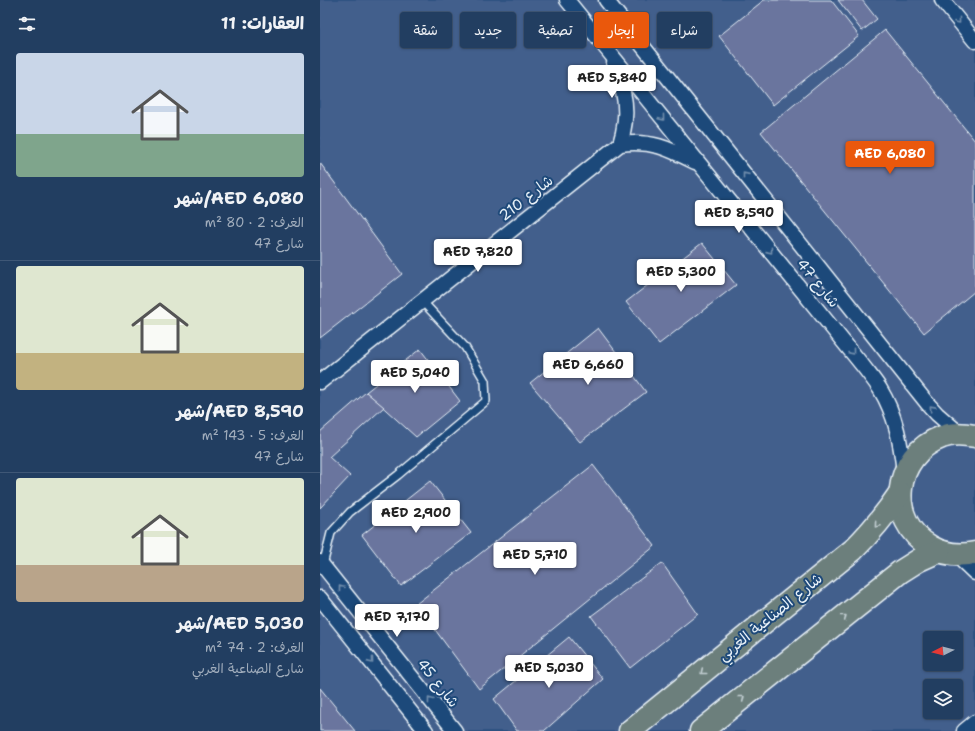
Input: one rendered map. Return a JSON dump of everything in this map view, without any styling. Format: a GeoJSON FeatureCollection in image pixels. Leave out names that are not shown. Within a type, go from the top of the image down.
{"type":"FeatureCollection","features":[{"type":"Feature","properties":{"kind":"main road","name":"شارع الصناعية الغربي"},"geometry":{"type":"LineString","coordinates":[[630,731],[853,550],[886,514],[913,457],[926,445],[942,437],[971,435]]}},
{"type":"Feature","properties":{"kind":"main road"},"geometry":{"type":"LineString","coordinates":[[902,483],[902,512],[910,528],[923,542],[957,553]]}},
{"type":"Feature","properties":{"kind":"main road"},"geometry":{"type":"LineString","coordinates":[[701,731],[900,572],[919,560],[957,553]]}},
{"type":"Feature","properties":{"kind":"street","name":"شارع 47"},"geometry":{"type":"LineString","coordinates":[[567,0],[863,366],[880,390],[893,416],[901,444],[902,483]]}},
{"type":"Feature","properties":{"kind":"street","name":"شارع 47"},"geometry":{"type":"LineString","coordinates":[[606,0],[927,403],[938,414],[971,435]]}},
{"type":"Feature","properties":{"kind":"street"},"geometry":{"type":"LineString","coordinates":[[942,0],[975,42]]}},
{"type":"Feature","properties":{"kind":"street"},"geometry":{"type":"LineString","coordinates":[[611,55],[626,101],[625,130],[620,144],[633,142],[659,145],[700,165]]}},
{"type":"Feature","properties":{"kind":"street","name":"شارع 210"},"geometry":{"type":"LineString","coordinates":[[320,382],[620,144]]}},
{"type":"Feature","properties":{"kind":"street"},"geometry":{"type":"LineString","coordinates":[[957,553],[975,573]]}},
{"type":"Feature","properties":{"kind":"street","name":"شارع 45"},"geometry":{"type":"LineString","coordinates":[[321,563],[454,731]]}},
{"type":"Feature","properties":{"kind":"street"},"geometry":{"type":"LineString","coordinates":[[320,598],[425,731]]}},
{"type":"Feature","properties":{"kind":"street"},"geometry":{"type":"LineString","coordinates":[[964,731],[975,722]]}},
{"type":"Feature","properties":{"kind":"lane"},"geometry":{"type":"LineString","coordinates":[[321,563],[331,533],[350,512],[398,475],[486,401],[485,381],[465,347],[422,301]]}},
{"type":"Feature","properties":{"kind":"shaded area"},"geometry":{"type":"Polygon","coordinates":[[[320,0],[975,0],[975,731],[320,731],[320,0]]]}},
{"type":"Feature","properties":{"kind":"building"},"geometry":{"type":"Polygon","coordinates":[[[764,0],[831,0],[859,36],[773,105],[719,36],[764,0]]]}},
{"type":"Feature","properties":{"kind":"building"},"geometry":{"type":"Polygon","coordinates":[[[838,0],[862,0],[877,19],[862,31],[838,0]]]}},
{"type":"Feature","properties":{"kind":"building"},"geometry":{"type":"Polygon","coordinates":[[[885,30],[975,141],[975,291],[924,333],[761,132],[885,30]]]}},
{"type":"Feature","properties":{"kind":"building"},"geometry":{"type":"Polygon","coordinates":[[[320,163],[402,274],[320,338],[320,163]]]}},
{"type":"Feature","properties":{"kind":"building"},"geometry":{"type":"Polygon","coordinates":[[[702,243],[736,285],[659,344],[626,302],[702,243]]]}},
{"type":"Feature","properties":{"kind":"building"},"geometry":{"type":"Polygon","coordinates":[[[598,328],[646,392],[580,442],[530,383],[598,328]]]}},
{"type":"Feature","properties":{"kind":"building"},"geometry":{"type":"Polygon","coordinates":[[[420,349],[460,401],[416,437],[366,392],[420,349]]]}},
{"type":"Feature","properties":{"kind":"building"},"geometry":{"type":"Polygon","coordinates":[[[366,392],[384,407],[329,457],[350,476],[320,508],[320,432],[366,392]]]}},
{"type":"Feature","properties":{"kind":"building"},"geometry":{"type":"Polygon","coordinates":[[[593,465],[655,546],[479,689],[416,604],[593,465]]]}},
{"type":"Feature","properties":{"kind":"building"},"geometry":{"type":"Polygon","coordinates":[[[430,481],[471,533],[401,586],[362,535],[430,481]]]}},
{"type":"Feature","properties":{"kind":"building"},"geometry":{"type":"Polygon","coordinates":[[[662,563],[698,614],[630,668],[591,616],[662,563]]]}},
{"type":"Feature","properties":{"kind":"building"},"geometry":{"type":"Polygon","coordinates":[[[569,637],[603,679],[544,731],[517,731],[494,699],[569,637]]]}},
{"type":"Feature","properties":{"kind":"building"},"geometry":{"type":"Polygon","coordinates":[[[320,688],[355,731],[320,731],[320,688]]]}}]}
